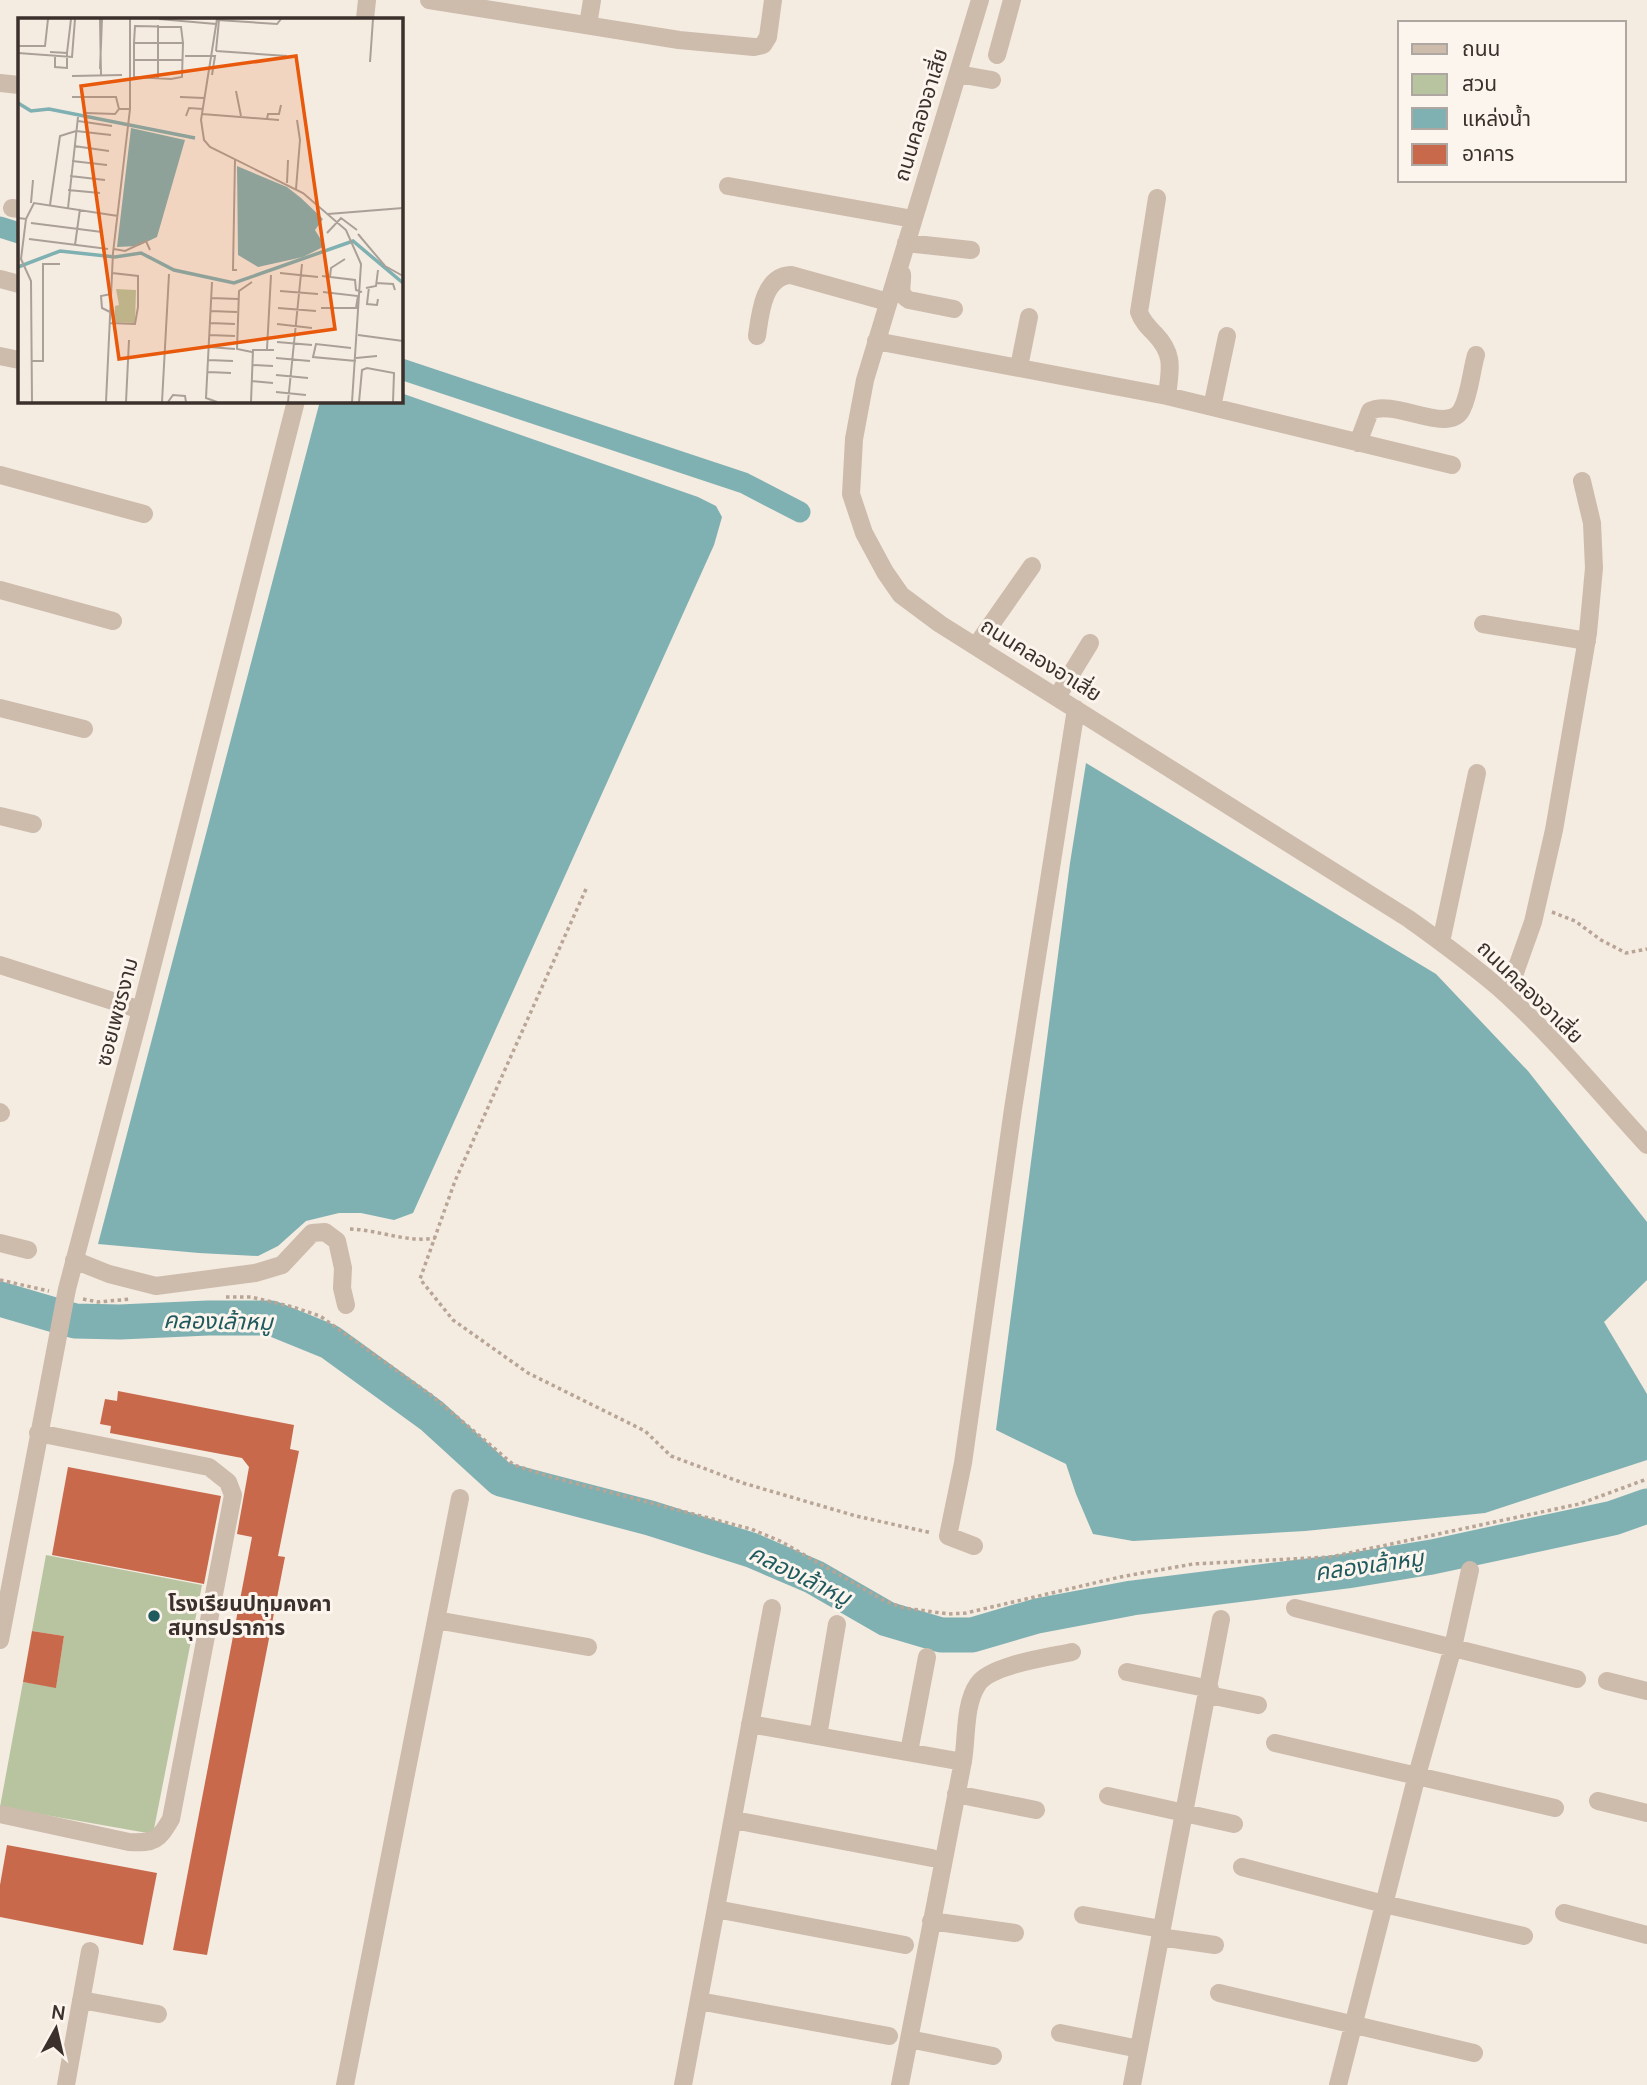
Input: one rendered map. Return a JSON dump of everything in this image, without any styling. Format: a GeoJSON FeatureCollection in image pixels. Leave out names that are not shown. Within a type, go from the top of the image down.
{"type":"FeatureCollection","features":[{"type":"Feature","properties":{"kind":"street"},"geometry":{"type":"LineString","coordinates":[[365,18],[367,0]]}},
{"type":"Feature","properties":{"kind":"street"},"geometry":{"type":"LineString","coordinates":[[429,0],[679,40],[754,47],[763,45],[768,37],[773,0]]}},
{"type":"Feature","properties":{"kind":"street"},"geometry":{"type":"LineString","coordinates":[[588,25],[592,0]]}},
{"type":"Feature","properties":{"kind":"street","name":"ถนนคลองอาเสี่ย"},"geometry":{"type":"LineString","coordinates":[[980,0],[876,341],[865,380],[854,439],[851,494],[864,533],[885,572],[901,595],[976,646],[1357,886],[1441,942],[1507,995],[1647,1145]]}},
{"type":"Feature","properties":{"kind":"street"},"geometry":{"type":"LineString","coordinates":[[998,55],[1012,0]]}},
{"type":"Feature","properties":{"kind":"street"},"geometry":{"type":"LineString","coordinates":[[924,185],[958,73],[992,80]]}},
{"type":"Feature","properties":{"kind":"street"},"geometry":{"type":"LineString","coordinates":[[0,83],[18,85]]}},
{"type":"Feature","properties":{"kind":"street"},"geometry":{"type":"LineString","coordinates":[[728,186],[913,219]]}},
{"type":"Feature","properties":{"kind":"street"},"geometry":{"type":"LineString","coordinates":[[1157,198],[1139,312],[1142,320],[1168,348],[1170,364],[1167,396]]}},
{"type":"Feature","properties":{"kind":"street"},"geometry":{"type":"LineString","coordinates":[[906,243],[971,250]]}},
{"type":"Feature","properties":{"kind":"street"},"geometry":{"type":"LineString","coordinates":[[897,271],[902,272],[903,296],[909,300],[954,309]]}},
{"type":"Feature","properties":{"kind":"street"},"geometry":{"type":"LineString","coordinates":[[757,336],[764,298],[784,275],[888,302]]}},
{"type":"Feature","properties":{"kind":"street"},"geometry":{"type":"LineString","coordinates":[[0,279],[18,284]]}},
{"type":"Feature","properties":{"kind":"street"},"geometry":{"type":"LineString","coordinates":[[1019,367],[1029,317]]}},
{"type":"Feature","properties":{"kind":"street"},"geometry":{"type":"LineString","coordinates":[[1212,407],[1227,336]]}},
{"type":"Feature","properties":{"kind":"street"},"geometry":{"type":"LineString","coordinates":[[876,341],[1167,396],[1452,466]]}},
{"type":"Feature","properties":{"kind":"street"},"geometry":{"type":"LineString","coordinates":[[1358,443],[1370,411],[1376,408],[1448,420],[1457,416],[1463,407],[1475,355]]}},
{"type":"Feature","properties":{"kind":"street"},"geometry":{"type":"LineString","coordinates":[[0,356],[18,360]]}},
{"type":"Feature","properties":{"kind":"street","name":"ซอยเพชรงาม"},"geometry":{"type":"LineString","coordinates":[[0,1640],[5,1589],[38,1433],[63,1292],[141,1010],[296,402]]}},
{"type":"Feature","properties":{"kind":"street"},"geometry":{"type":"LineString","coordinates":[[0,475],[144,514]]}},
{"type":"Feature","properties":{"kind":"street"},"geometry":{"type":"LineString","coordinates":[[1507,995],[1533,922],[1555,830],[1587,641],[1594,568],[1592,523],[1582,481]]}},
{"type":"Feature","properties":{"kind":"street"},"geometry":{"type":"LineString","coordinates":[[976,646],[1032,566]]}},
{"type":"Feature","properties":{"kind":"street"},"geometry":{"type":"LineString","coordinates":[[0,590],[113,621]]}},
{"type":"Feature","properties":{"kind":"street"},"geometry":{"type":"LineString","coordinates":[[1483,624],[1587,641]]}},
{"type":"Feature","properties":{"kind":"street"},"geometry":{"type":"LineString","coordinates":[[1057,697],[1090,643]]}},
{"type":"Feature","properties":{"kind":"street"},"geometry":{"type":"LineString","coordinates":[[0,708],[84,729]]}},
{"type":"Feature","properties":{"kind":"street"},"geometry":{"type":"LineString","coordinates":[[974,1546],[948,1536],[963,1463],[1017,1083],[1076,709]]}},
{"type":"Feature","properties":{"kind":"street"},"geometry":{"type":"LineString","coordinates":[[1441,942],[1477,773]]}},
{"type":"Feature","properties":{"kind":"street"},"geometry":{"type":"LineString","coordinates":[[0,816],[33,824]]}},
{"type":"Feature","properties":{"kind":"street"},"geometry":{"type":"LineString","coordinates":[[0,965],[141,1010]]}},
{"type":"Feature","properties":{"kind":"street"},"geometry":{"type":"LineString","coordinates":[[74,1260],[109,1274],[156,1286],[255,1273],[282,1265],[312,1233],[327,1234],[337,1241],[343,1268],[342,1289],[346,1305]]}},
{"type":"Feature","properties":{"kind":"street"},"geometry":{"type":"LineString","coordinates":[[0,1243],[28,1251]]}},
{"type":"Feature","properties":{"kind":"street"},"geometry":{"type":"LineString","coordinates":[[0,1814],[129,1842],[151,1843],[160,1837],[171,1819],[233,1495],[228,1482],[209,1467],[38,1433]]}},
{"type":"Feature","properties":{"kind":"street"},"geometry":{"type":"LineString","coordinates":[[345,2085],[460,1498]]}},
{"type":"Feature","properties":{"kind":"street"},"geometry":{"type":"LineString","coordinates":[[1338,2085],[1417,1775],[1453,1647],[1470,1570]]}},
{"type":"Feature","properties":{"kind":"street"},"geometry":{"type":"LineString","coordinates":[[683,2085],[772,1608]]}},
{"type":"Feature","properties":{"kind":"street"},"geometry":{"type":"LineString","coordinates":[[1295,1608],[1577,1679]]}},
{"type":"Feature","properties":{"kind":"street"},"geometry":{"type":"LineString","coordinates":[[1132,2085],[1222,1619]]}},
{"type":"Feature","properties":{"kind":"street"},"geometry":{"type":"LineString","coordinates":[[436,1620],[588,1647]]}},
{"type":"Feature","properties":{"kind":"street"},"geometry":{"type":"LineString","coordinates":[[818,1736],[837,1624]]}},
{"type":"Feature","properties":{"kind":"street"},"geometry":{"type":"LineString","coordinates":[[900,2085],[963,1762],[971,1700],[978,1684],[986,1675],[1072,1652]]}},
{"type":"Feature","properties":{"kind":"street"},"geometry":{"type":"LineString","coordinates":[[909,1752],[927,1657]]}},
{"type":"Feature","properties":{"kind":"street"},"geometry":{"type":"LineString","coordinates":[[1127,1672],[1258,1705]]}},
{"type":"Feature","properties":{"kind":"street"},"geometry":{"type":"LineString","coordinates":[[1607,1681],[1647,1691]]}},
{"type":"Feature","properties":{"kind":"street"},"geometry":{"type":"LineString","coordinates":[[750,1724],[963,1762]]}},
{"type":"Feature","properties":{"kind":"street"},"geometry":{"type":"LineString","coordinates":[[1275,1743],[1555,1808]]}},
{"type":"Feature","properties":{"kind":"street"},"geometry":{"type":"LineString","coordinates":[[956,1794],[1036,1810]]}},
{"type":"Feature","properties":{"kind":"street"},"geometry":{"type":"LineString","coordinates":[[1108,1796],[1234,1824]]}},
{"type":"Feature","properties":{"kind":"street"},"geometry":{"type":"LineString","coordinates":[[1598,1801],[1647,1813]]}},
{"type":"Feature","properties":{"kind":"street"},"geometry":{"type":"LineString","coordinates":[[734,1820],[932,1858]]}},
{"type":"Feature","properties":{"kind":"street"},"geometry":{"type":"LineString","coordinates":[[1242,1867],[1384,1904],[1524,1936]]}},
{"type":"Feature","properties":{"kind":"street"},"geometry":{"type":"LineString","coordinates":[[716,1909],[905,1945]]}},
{"type":"Feature","properties":{"kind":"street"},"geometry":{"type":"LineString","coordinates":[[1564,1913],[1647,1935]]}},
{"type":"Feature","properties":{"kind":"street"},"geometry":{"type":"LineString","coordinates":[[1083,1915],[1215,1945]]}},
{"type":"Feature","properties":{"kind":"street"},"geometry":{"type":"LineString","coordinates":[[931,1921],[1015,1933]]}},
{"type":"Feature","properties":{"kind":"street"},"geometry":{"type":"LineString","coordinates":[[66,2085],[90,1951]]}},
{"type":"Feature","properties":{"kind":"street"},"geometry":{"type":"LineString","coordinates":[[1219,1993],[1474,2053]]}},
{"type":"Feature","properties":{"kind":"street"},"geometry":{"type":"LineString","coordinates":[[81,2000],[158,2014]]}},
{"type":"Feature","properties":{"kind":"street"},"geometry":{"type":"LineString","coordinates":[[699,2001],[889,2036]]}},
{"type":"Feature","properties":{"kind":"street"},"geometry":{"type":"LineString","coordinates":[[1060,2034],[1139,2049]]}},
{"type":"Feature","properties":{"kind":"street"},"geometry":{"type":"LineString","coordinates":[[909,2039],[993,2056]]}},
{"type":"Feature","properties":{"kind":"path"},"geometry":{"type":"LineString","coordinates":[[586,889],[455,1181],[421,1279],[453,1320],[528,1373],[645,1431],[671,1456],[743,1483],[856,1516],[948,1536]]}},
{"type":"Feature","properties":{"kind":"path"},"geometry":{"type":"LineString","coordinates":[[1537,906],[1575,921],[1601,940],[1626,953],[1647,949]]}},
{"type":"Feature","properties":{"kind":"path"},"geometry":{"type":"LineString","coordinates":[[327,1234],[351,1229],[375,1231],[409,1239],[435,1238]]}},
{"type":"Feature","properties":{"kind":"path"},"geometry":{"type":"LineString","coordinates":[[0,1280],[24,1287],[63,1292],[97,1302],[142,1298]]}},
{"type":"Feature","properties":{"kind":"path"},"geometry":{"type":"LineString","coordinates":[[226,1297],[251,1297],[320,1316],[431,1395],[514,1465],[751,1529],[780,1541],[885,1601],[927,1612],[966,1612],[1120,1577],[1193,1564],[1330,1557],[1579,1504],[1647,1479]]}},
{"type":"Feature","properties":{"kind":"green space"},"geometry":{"type":"Polygon","coordinates":[[[46,1555],[202,1585],[153,1834],[0,1807],[23,1682],[56,1687],[64,1636],[32,1631],[46,1555]]]}},
{"type":"Feature","properties":{"kind":"water"},"geometry":{"type":"Polygon","coordinates":[[[402,393],[698,497],[716,506],[722,517],[714,545],[413,1213],[394,1220],[361,1213],[339,1213],[306,1221],[278,1246],[258,1256],[98,1244],[320,402],[402,402],[402,393]]]}},
{"type":"Feature","properties":{"kind":"water"},"geometry":{"type":"Polygon","coordinates":[[[1086,763],[1436,974],[1528,1071],[1647,1222],[1647,1280],[1604,1322],[1647,1394],[1647,1460],[1485,1513],[1305,1531],[1133,1541],[1093,1534],[1066,1464],[996,1430],[1070,863],[1086,763]]]}},
{"type":"Feature","properties":{"kind":"building"},"geometry":{"type":"Polygon","coordinates":[[[118,1391],[294,1425],[290,1449],[299,1451],[278,1556],[285,1557],[207,1955],[173,1950],[252,1537],[237,1534],[249,1467],[242,1458],[110,1433],[111,1426],[100,1424],[105,1399],[117,1401],[118,1391]]]}},
{"type":"Feature","properties":{"kind":"building"},"geometry":{"type":"Polygon","coordinates":[[[68,1467],[221,1496],[204,1584],[52,1555],[68,1467]]]}},
{"type":"Feature","properties":{"kind":"building"},"geometry":{"type":"Polygon","coordinates":[[[32,1631],[64,1636],[56,1688],[23,1682],[32,1631]]]}},
{"type":"Feature","properties":{"kind":"building"},"geometry":{"type":"Polygon","coordinates":[[[7,1845],[157,1873],[143,1945],[0,1917],[0,1885],[7,1845]]]}},
{"type":"Feature","properties":{"kind":"waterway"},"geometry":{"type":"LineString","coordinates":[[0,227],[18,233]]}},
{"type":"Feature","properties":{"kind":"waterway"},"geometry":{"type":"LineString","coordinates":[[402,369],[744,483],[800,512]]}},
{"type":"Feature","properties":{"kind":"waterway","name":"คลองเล้าหมู"},"geometry":{"type":"LineString","coordinates":[[0,1299],[75,1321],[271,1318],[330,1342],[432,1416],[501,1479],[650,1518],[751,1550],[814,1577],[887,1619],[941,1635],[972,1635],[1037,1616],[1132,1598],[1347,1571],[1432,1557],[1613,1518],[1647,1506]]}},
{"type":"Feature","properties":{"kind":"place","name":"โรงเรียนปทุมคงคา สมุทรปราการ"},"geometry":{"type":"Point","coordinates":[154,1616]}}]}
